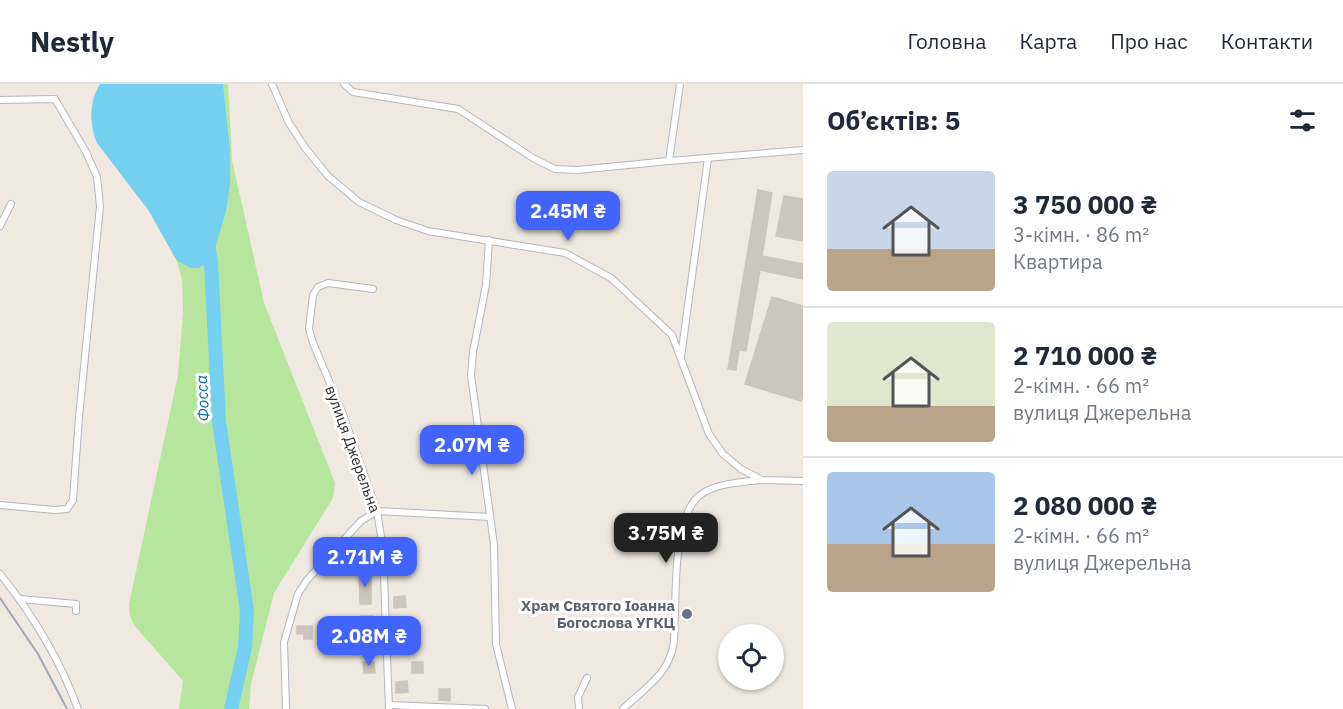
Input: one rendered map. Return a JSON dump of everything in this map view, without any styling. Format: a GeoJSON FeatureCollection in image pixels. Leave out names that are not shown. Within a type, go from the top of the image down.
{"type":"FeatureCollection","features":[{"type":"Feature","properties":{"kind":"street"},"geometry":{"type":"LineString","coordinates":[[272,84],[283,111],[306,149],[328,176],[359,202],[396,220],[428,231],[565,253],[611,278],[672,335],[702,415],[716,445],[731,463],[762,480]]}},
{"type":"Feature","properties":{"kind":"street"},"geometry":{"type":"LineString","coordinates":[[344,84],[353,92],[458,109],[533,158],[555,169],[577,170],[803,150]]}},
{"type":"Feature","properties":{"kind":"street"},"geometry":{"type":"LineString","coordinates":[[669,161],[680,84]]}},
{"type":"Feature","properties":{"kind":"street"},"geometry":{"type":"LineString","coordinates":[[0,100],[55,99],[86,152],[97,177],[100,206],[78,417],[73,500],[67,509],[55,510],[0,505]]}},
{"type":"Feature","properties":{"kind":"street"},"geometry":{"type":"LineString","coordinates":[[681,359],[708,158]]}},
{"type":"Feature","properties":{"kind":"street"},"geometry":{"type":"LineString","coordinates":[[0,226],[11,204]]}},
{"type":"Feature","properties":{"kind":"street"},"geometry":{"type":"LineString","coordinates":[[489,240],[486,285],[473,352],[471,375],[494,556],[496,644],[512,709]]}},
{"type":"Feature","properties":{"kind":"street","name":"вулиця Джерельна"},"geometry":{"type":"LineString","coordinates":[[373,289],[328,283],[318,286],[313,295],[309,329],[342,411],[377,511],[383,549],[389,707]]}},
{"type":"Feature","properties":{"kind":"street"},"geometry":{"type":"LineString","coordinates":[[623,709],[662,672],[670,659],[674,646],[677,571],[681,537],[686,517],[695,499],[702,493],[718,487],[762,480],[803,482]]}},
{"type":"Feature","properties":{"kind":"street"},"geometry":{"type":"LineString","coordinates":[[286,709],[284,642],[298,594],[307,580],[361,520],[377,511],[490,517]]}},
{"type":"Feature","properties":{"kind":"street"},"geometry":{"type":"LineString","coordinates":[[0,574],[20,599],[52,650],[78,709]]}},
{"type":"Feature","properties":{"kind":"street"},"geometry":{"type":"LineString","coordinates":[[20,599],[76,604],[76,611]]}},
{"type":"Feature","properties":{"kind":"street"},"geometry":{"type":"LineString","coordinates":[[579,709],[578,697],[587,678]]}},
{"type":"Feature","properties":{"kind":"street"},"geometry":{"type":"LineString","coordinates":[[389,707],[485,709]]}},
{"type":"Feature","properties":{"kind":"green space"},"geometry":{"type":"Polygon","coordinates":[[[214,84],[228,84],[232,160],[264,303],[335,483],[333,498],[274,593],[251,684],[249,709],[179,709],[183,681],[134,625],[130,616],[129,604],[178,375],[183,313],[182,280],[177,261],[149,211],[214,84]]]}},
{"type":"Feature","properties":{"kind":"water"},"geometry":{"type":"Polygon","coordinates":[[[100,84],[223,84],[230,150],[230,184],[226,211],[211,262],[198,268],[191,268],[177,261],[149,211],[97,143],[91,113],[100,84]]]}},
{"type":"Feature","properties":{"kind":"building"},"geometry":{"type":"Polygon","coordinates":[[[758,190],[772,193],[762,256],[803,264],[803,279],[760,270],[746,351],[739,350],[736,370],[728,369],[758,190]]]}},
{"type":"Feature","properties":{"kind":"building"},"geometry":{"type":"Polygon","coordinates":[[[784,196],[803,199],[803,241],[776,236],[784,196]]]}},
{"type":"Feature","properties":{"kind":"building"},"geometry":{"type":"Polygon","coordinates":[[[772,297],[803,306],[803,395],[801,401],[745,384],[772,297]]]}},
{"type":"Feature","properties":{"kind":"building"},"geometry":{"type":"Polygon","coordinates":[[[371,572],[371,604],[360,604],[359,573],[371,572]]]}},
{"type":"Feature","properties":{"kind":"building"},"geometry":{"type":"Polygon","coordinates":[[[405,596],[406,607],[394,608],[394,597],[405,596]]]}},
{"type":"Feature","properties":{"kind":"building"},"geometry":{"type":"Polygon","coordinates":[[[361,616],[373,616],[373,627],[362,627],[361,616]]]}},
{"type":"Feature","properties":{"kind":"building"},"geometry":{"type":"Polygon","coordinates":[[[297,626],[312,626],[312,639],[304,639],[304,634],[297,634],[297,626]]]}},
{"type":"Feature","properties":{"kind":"building"},"geometry":{"type":"Polygon","coordinates":[[[361,639],[372,639],[373,650],[362,650],[361,639]]]}},
{"type":"Feature","properties":{"kind":"building"},"geometry":{"type":"Polygon","coordinates":[[[363,662],[374,662],[375,673],[364,673],[363,662]]]}},
{"type":"Feature","properties":{"kind":"building"},"geometry":{"type":"Polygon","coordinates":[[[412,662],[423,662],[423,673],[412,673],[412,662]]]}},
{"type":"Feature","properties":{"kind":"building"},"geometry":{"type":"Polygon","coordinates":[[[407,681],[408,692],[396,693],[396,682],[407,681]]]}},
{"type":"Feature","properties":{"kind":"building"},"geometry":{"type":"Polygon","coordinates":[[[439,689],[450,689],[450,701],[439,700],[439,689]]]}},
{"type":"Feature","properties":{"kind":"waterway","name":"Фосса"},"geometry":{"type":"LineString","coordinates":[[208,244],[211,262],[219,422],[247,611],[245,647],[231,709]]}},
{"type":"Feature","properties":{"kind":"railway"},"geometry":{"type":"LineString","coordinates":[[0,598],[38,654],[67,709]]}},
{"type":"Feature","properties":{"kind":"place","name":"Храм Святого Іоанна Богослова УГКЦ"},"geometry":{"type":"Point","coordinates":[687,614]}}]}
